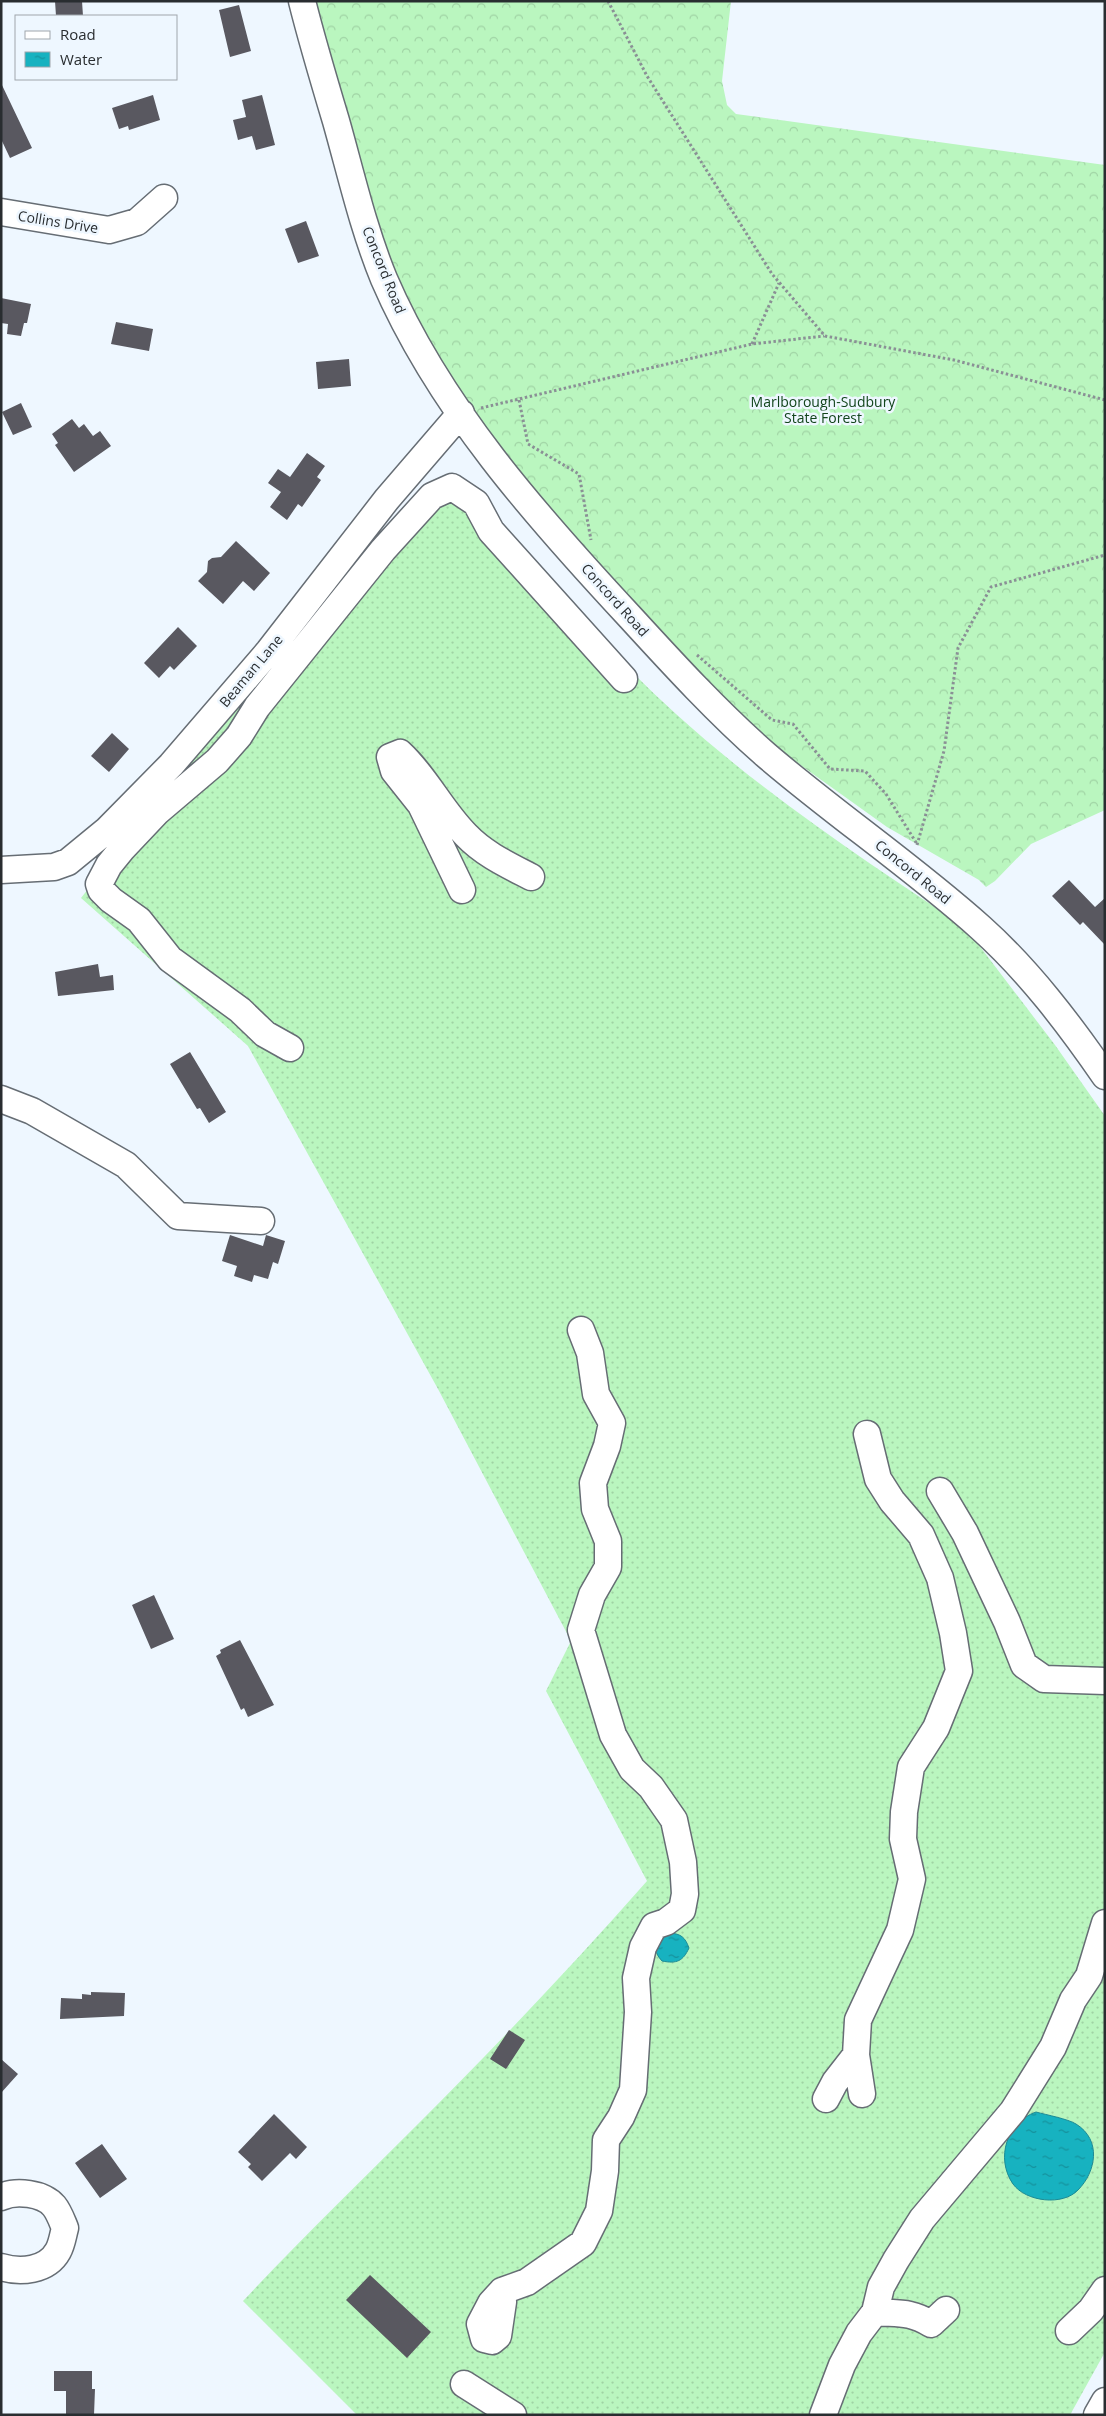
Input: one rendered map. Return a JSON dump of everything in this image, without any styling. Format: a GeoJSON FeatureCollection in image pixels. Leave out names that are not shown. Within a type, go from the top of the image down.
{"type":"FeatureCollection","features":[{"type":"Feature","properties":{"kind":"street","name":"Concord Road"},"geometry":{"type":"LineString","coordinates":[[302,1],[357,200],[384,277],[420,350],[461,413],[513,483],[576,557],[704,694],[787,772],[911,854],[1012,959],[1060,1015],[1105,1076]]}},
{"type":"Feature","properties":{"kind":"street","name":"Collins Drive"},"geometry":{"type":"LineString","coordinates":[[1,212],[109,230],[137,222],[164,198]]}},
{"type":"Feature","properties":{"kind":"street","name":"Beaman Lane"},"geometry":{"type":"LineString","coordinates":[[1,870],[54,867],[68,862],[107,830],[171,765],[269,651],[387,499],[461,413]]}},
{"type":"Feature","properties":{"kind":"street"},"geometry":{"type":"LineString","coordinates":[[290,1048],[265,1034],[240,1010],[170,959],[139,920],[111,900],[101,890],[99,884],[109,865],[122,849],[158,812],[217,761],[233,742],[257,707],[382,550],[432,496],[452,487],[476,503],[491,531],[624,679]]}},
{"type":"Feature","properties":{"kind":"street"},"geometry":{"type":"LineString","coordinates":[[462,890],[421,805],[394,771],[390,757],[400,753],[416,768],[466,835],[492,857],[531,877]]}},
{"type":"Feature","properties":{"kind":"street"},"geometry":{"type":"LineString","coordinates":[[1,1099],[32,1111],[126,1165],[178,1216],[261,1221]]}},
{"type":"Feature","properties":{"kind":"street"},"geometry":{"type":"LineString","coordinates":[[502,2291],[527,2282],[583,2243],[600,2212],[606,2140],[621,2117],[633,2090],[638,2012],[636,1978],[643,1947],[654,1926],[666,1922],[682,1910],[685,1894],[683,1862],[674,1820],[656,1793],[632,1769],[613,1735],[581,1630],[592,1594],[608,1567],[608,1541],[595,1509],[593,1483],[607,1446],[612,1423],[596,1394],[590,1353],[581,1330]]}},
{"type":"Feature","properties":{"kind":"street"},"geometry":{"type":"LineString","coordinates":[[862,2094],[856,2055],[858,2020],[900,1930],[912,1878],[903,1839],[904,1812],[911,1767],[936,1728],[959,1670],[953,1633],[940,1578],[921,1535],[892,1502],[878,1479],[867,1434]]}},
{"type":"Feature","properties":{"kind":"street"},"geometry":{"type":"LineString","coordinates":[[940,1491],[965,1533],[1007,1622],[1024,1665],[1044,1679],[1105,1681]]}},
{"type":"Feature","properties":{"kind":"street"},"geometry":{"type":"LineString","coordinates":[[823,2415],[842,2365],[858,2333],[875,2312],[881,2287],[922,2219],[1013,2111],[1053,2047],[1073,2000],[1089,1976],[1105,1923]]}},
{"type":"Feature","properties":{"kind":"street"},"geometry":{"type":"LineString","coordinates":[[826,2099],[835,2082],[856,2055]]}},
{"type":"Feature","properties":{"kind":"street"},"geometry":{"type":"LineString","coordinates":[[1,2197],[17,2193],[44,2200],[54,2205],[65,2228],[58,2252],[38,2268],[9,2269],[1,2266]]}},
{"type":"Feature","properties":{"kind":"street"},"geometry":{"type":"LineString","coordinates":[[1068,2331],[1091,2310],[1105,2290]]}},
{"type":"Feature","properties":{"kind":"street"},"geometry":{"type":"LineString","coordinates":[[875,2312],[903,2312],[920,2317],[931,2324],[946,2310]]}},
{"type":"Feature","properties":{"kind":"street"},"geometry":{"type":"LineString","coordinates":[[464,2384],[513,2415]]}},
{"type":"Feature","properties":{"kind":"street"},"geometry":{"type":"LineString","coordinates":[[1097,2415],[1105,2400]]}},
{"type":"Feature","properties":{"kind":"path"},"geometry":{"type":"LineString","coordinates":[[608,1],[647,76],[780,283],[825,336]]}},
{"type":"Feature","properties":{"kind":"path"},"geometry":{"type":"LineString","coordinates":[[752,344],[780,283]]}},
{"type":"Feature","properties":{"kind":"path"},"geometry":{"type":"LineString","coordinates":[[461,413],[752,344],[825,336],[954,360],[1105,400]]}},
{"type":"Feature","properties":{"kind":"path"},"geometry":{"type":"LineString","coordinates":[[519,400],[528,444],[579,474],[591,541]]}},
{"type":"Feature","properties":{"kind":"path"},"geometry":{"type":"LineString","coordinates":[[911,854],[944,751],[958,648],[991,587],[1105,555]]}},
{"type":"Feature","properties":{"kind":"path"},"geometry":{"type":"LineString","coordinates":[[690,651],[706,661],[772,720],[793,724],[830,769],[865,771],[886,794],[911,854]]}},
{"type":"Feature","properties":{"kind":"green space","name":"Marlborough-Sudbury State Forest"},"geometry":{"type":"Polygon","coordinates":[[[305,1],[731,1],[722,81],[727,105],[736,114],[1105,165],[1105,810],[1031,844],[995,881],[986,887],[979,880],[887,827],[732,716],[557,529],[408,318],[305,1]]]}},
{"type":"Feature","properties":{"kind":"green space"},"geometry":{"type":"Polygon","coordinates":[[[448,477],[588,627],[676,714],[786,804],[983,939],[978,944],[1055,1045],[1105,1116],[1105,2352],[1070,2415],[357,2415],[243,2301],[506,2034],[592,1943],[647,1881],[546,1691],[571,1641],[438,1389],[248,1046],[81,898],[95,880],[112,849],[400,515],[431,481],[448,477]]]}},
{"type":"Feature","properties":{"kind":"water"},"geometry":{"type":"Polygon","coordinates":[[[670,1933],[682,1937],[689,1948],[682,1959],[676,1962],[662,1961],[656,1950],[658,1937],[670,1933]]]}},
{"type":"Feature","properties":{"kind":"water"},"geometry":{"type":"Polygon","coordinates":[[[1036,2112],[1076,2124],[1090,2139],[1093,2147],[1092,2165],[1084,2183],[1071,2195],[1063,2198],[1045,2200],[1027,2195],[1013,2184],[1008,2174],[1005,2152],[1011,2132],[1026,2117],[1036,2112]]]}},
{"type":"Feature","properties":{"kind":"building"},"geometry":{"type":"Polygon","coordinates":[[[55,1],[82,1],[83,15],[56,15],[55,1]]]}},
{"type":"Feature","properties":{"kind":"building"},"geometry":{"type":"Polygon","coordinates":[[[239,5],[251,51],[230,57],[219,10],[239,5]]]}},
{"type":"Feature","properties":{"kind":"building"},"geometry":{"type":"Polygon","coordinates":[[[1,83],[32,148],[10,158],[1,139],[1,83]]]}},
{"type":"Feature","properties":{"kind":"building"},"geometry":{"type":"Polygon","coordinates":[[[153,95],[160,120],[129,130],[128,126],[119,129],[112,108],[153,95]]]}},
{"type":"Feature","properties":{"kind":"building"},"geometry":{"type":"Polygon","coordinates":[[[262,95],[275,145],[256,150],[252,136],[238,140],[233,120],[246,117],[242,100],[262,95]]]}},
{"type":"Feature","properties":{"kind":"building"},"geometry":{"type":"Polygon","coordinates":[[[306,221],[319,256],[298,263],[285,229],[306,221]]]}},
{"type":"Feature","properties":{"kind":"building"},"geometry":{"type":"Polygon","coordinates":[[[1,298],[31,304],[27,323],[24,323],[21,336],[7,334],[8,324],[1,323],[1,298]]]}},
{"type":"Feature","properties":{"kind":"building"},"geometry":{"type":"Polygon","coordinates":[[[116,322],[153,329],[149,351],[111,344],[116,322]]]}},
{"type":"Feature","properties":{"kind":"building"},"geometry":{"type":"Polygon","coordinates":[[[349,359],[351,386],[318,389],[316,362],[349,359]]]}},
{"type":"Feature","properties":{"kind":"building"},"geometry":{"type":"Polygon","coordinates":[[[21,403],[32,427],[13,435],[2,412],[21,403]]]}},
{"type":"Feature","properties":{"kind":"building"},"geometry":{"type":"Polygon","coordinates":[[[72,419],[79,428],[84,424],[93,436],[100,431],[111,446],[74,472],[55,445],[58,443],[52,434],[72,419]]]}},
{"type":"Feature","properties":{"kind":"building"},"geometry":{"type":"Polygon","coordinates":[[[307,453],[325,466],[317,477],[321,480],[302,507],[298,504],[287,520],[270,507],[281,492],[268,483],[278,469],[290,477],[307,453]]]}},
{"type":"Feature","properties":{"kind":"building"},"geometry":{"type":"Polygon","coordinates":[[[236,541],[270,573],[254,591],[243,581],[223,604],[198,581],[207,572],[208,561],[212,558],[221,557],[236,541]]]}},
{"type":"Feature","properties":{"kind":"building"},"geometry":{"type":"Polygon","coordinates":[[[178,627],[197,646],[174,670],[170,666],[159,678],[144,663],[178,627]]]}},
{"type":"Feature","properties":{"kind":"building"},"geometry":{"type":"Polygon","coordinates":[[[112,733],[129,749],[109,772],[91,756],[112,733]]]}},
{"type":"Feature","properties":{"kind":"building"},"geometry":{"type":"Polygon","coordinates":[[[1069,880],[1095,907],[1105,898],[1105,945],[1083,922],[1080,925],[1052,896],[1069,880]]]}},
{"type":"Feature","properties":{"kind":"building"},"geometry":{"type":"Polygon","coordinates":[[[98,964],[100,977],[113,975],[114,990],[58,996],[55,972],[98,964]]]}},
{"type":"Feature","properties":{"kind":"building"},"geometry":{"type":"Polygon","coordinates":[[[190,1052],[226,1112],[209,1123],[200,1108],[197,1109],[170,1064],[190,1052]]]}},
{"type":"Feature","properties":{"kind":"building"},"geometry":{"type":"Polygon","coordinates":[[[230,1235],[263,1246],[266,1235],[285,1241],[278,1264],[273,1262],[268,1279],[254,1275],[252,1282],[234,1276],[237,1266],[222,1261],[230,1235]]]}},
{"type":"Feature","properties":{"kind":"building"},"geometry":{"type":"Polygon","coordinates":[[[154,1595],[174,1639],[151,1649],[132,1605],[154,1595]]]}},
{"type":"Feature","properties":{"kind":"building"},"geometry":{"type":"Polygon","coordinates":[[[240,1640],[274,1705],[248,1717],[244,1708],[241,1710],[216,1656],[221,1653],[220,1650],[240,1640]]]}},
{"type":"Feature","properties":{"kind":"building"},"geometry":{"type":"Polygon","coordinates":[[[91,1992],[125,1993],[124,2016],[60,2019],[61,1998],[82,1999],[82,1994],[91,1995],[91,1992]]]}},
{"type":"Feature","properties":{"kind":"building"},"geometry":{"type":"Polygon","coordinates":[[[509,2030],[525,2040],[506,2069],[490,2059],[509,2030]]]}},
{"type":"Feature","properties":{"kind":"building"},"geometry":{"type":"Polygon","coordinates":[[[1,2059],[18,2074],[1,2093],[1,2059]]]}},
{"type":"Feature","properties":{"kind":"building"},"geometry":{"type":"Polygon","coordinates":[[[274,2114],[307,2147],[296,2159],[290,2153],[262,2181],[248,2167],[251,2164],[238,2152],[274,2114]]]}},
{"type":"Feature","properties":{"kind":"building"},"geometry":{"type":"Polygon","coordinates":[[[102,2144],[127,2179],[100,2198],[75,2163],[102,2144]]]}},
{"type":"Feature","properties":{"kind":"building"},"geometry":{"type":"Polygon","coordinates":[[[370,2275],[431,2332],[407,2358],[346,2300],[370,2275]]]}},
{"type":"Feature","properties":{"kind":"building"},"geometry":{"type":"Polygon","coordinates":[[[54,2371],[92,2371],[92,2389],[95,2389],[94,2415],[66,2415],[66,2391],[54,2391],[54,2371]]]}}]}
